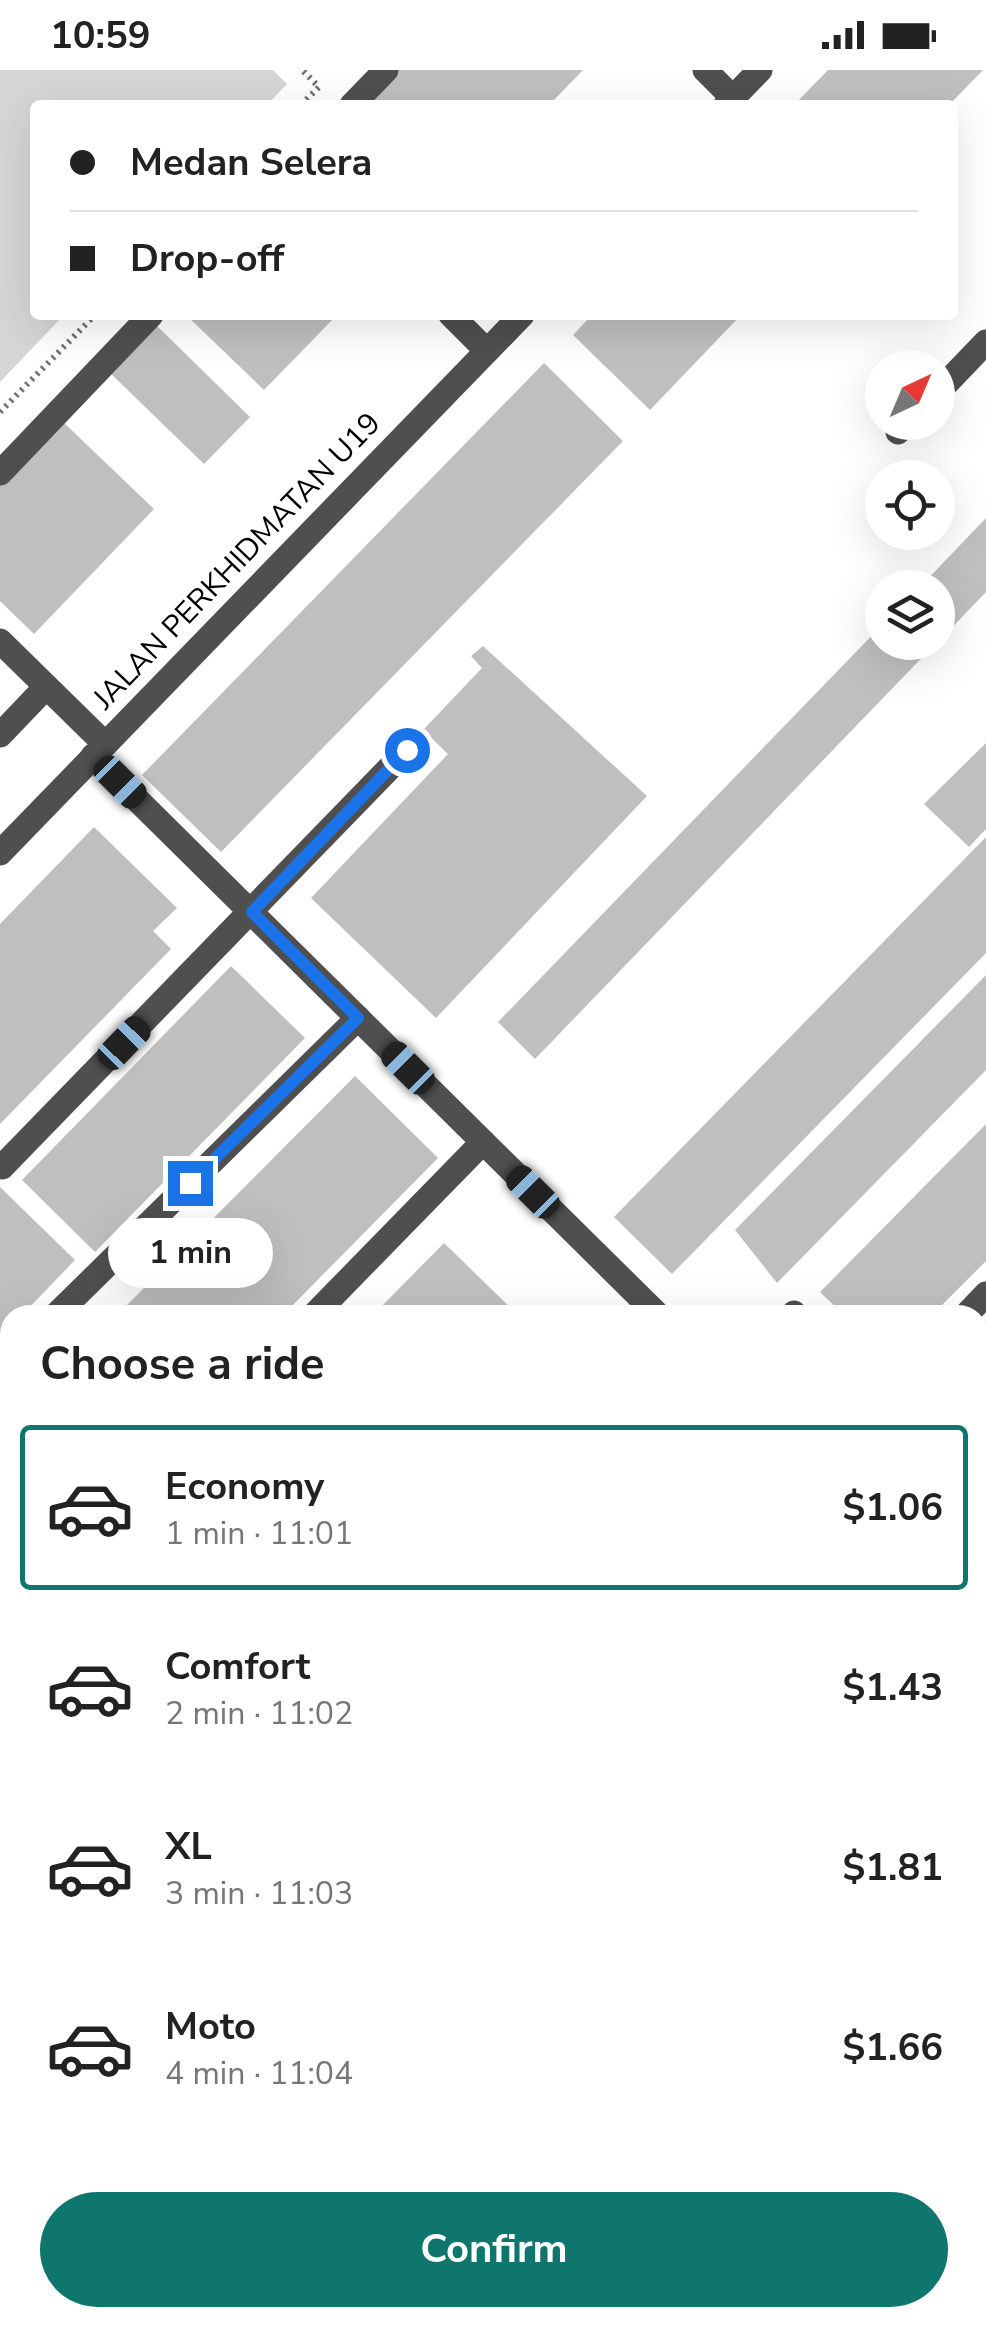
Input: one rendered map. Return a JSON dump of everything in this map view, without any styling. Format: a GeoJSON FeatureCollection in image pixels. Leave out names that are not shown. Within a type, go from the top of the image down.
{"type":"FeatureCollection","features":[{"type":"Feature","properties":{"kind":"street"},"geometry":{"type":"LineString","coordinates":[[357,100],[386,70]]}},
{"type":"Feature","properties":{"kind":"street"},"geometry":{"type":"LineString","coordinates":[[705,70],[729,100]]}},
{"type":"Feature","properties":{"kind":"street"},"geometry":{"type":"LineString","coordinates":[[731,100],[760,70]]}},
{"type":"Feature","properties":{"kind":"street"},"geometry":{"type":"LineString","coordinates":[[0,473],[146,320]]}},
{"type":"Feature","properties":{"kind":"street"},"geometry":{"type":"LineString","coordinates":[[456,320],[487,351]]}},
{"type":"Feature","properties":{"kind":"street","name":"JALAN PERKHIDMATAN U19"},"geometry":{"type":"LineString","coordinates":[[0,854],[517,320]]}},
{"type":"Feature","properties":{"kind":"street"},"geometry":{"type":"LineString","coordinates":[[955,374],[986,342]]}},
{"type":"Feature","properties":{"kind":"street"},"geometry":{"type":"LineString","coordinates":[[0,641],[252,912],[648,1305]]}},
{"type":"Feature","properties":{"kind":"street"},"geometry":{"type":"LineString","coordinates":[[5,718],[46,687]]}},
{"type":"Feature","properties":{"kind":"street"},"geometry":{"type":"LineString","coordinates":[[2,1167],[407,750]]}},
{"type":"Feature","properties":{"kind":"street"},"geometry":{"type":"LineString","coordinates":[[66,1305],[358,1018]]}},
{"type":"Feature","properties":{"kind":"street"},"geometry":{"type":"LineString","coordinates":[[324,1305],[483,1142]]}},
{"type":"Feature","properties":{"kind":"path"},"geometry":{"type":"LineString","coordinates":[[302,70],[319,87],[306,100]]}},
{"type":"Feature","properties":{"kind":"path"},"geometry":{"type":"LineString","coordinates":[[0,412],[90,320]]}},
{"type":"Feature","properties":{"kind":"shaded area"},"geometry":{"type":"Polygon","coordinates":[[[0,70],[273,70],[287,84],[272,100],[30,100],[30,320],[59,320],[0,382],[0,70]]]}},
{"type":"Feature","properties":{"kind":"building"},"geometry":{"type":"Polygon","coordinates":[[[392,70],[583,70],[554,100],[363,100],[392,70]]]}},
{"type":"Feature","properties":{"kind":"building"},"geometry":{"type":"Polygon","coordinates":[[[828,70],[983,70],[954,100],[799,100],[828,70]]]}},
{"type":"Feature","properties":{"kind":"building"},"geometry":{"type":"Polygon","coordinates":[[[191,320],[332,320],[264,390],[191,320]]]}},
{"type":"Feature","properties":{"kind":"building"},"geometry":{"type":"Polygon","coordinates":[[[587,320],[736,320],[650,410],[573,335],[587,320]]]}},
{"type":"Feature","properties":{"kind":"building"},"geometry":{"type":"Polygon","coordinates":[[[154,323],[250,417],[204,464],[108,371],[154,323]]]}},
{"type":"Feature","properties":{"kind":"building"},"geometry":{"type":"Polygon","coordinates":[[[544,363],[623,441],[221,852],[142,775],[544,363]]]}},
{"type":"Feature","properties":{"kind":"building"},"geometry":{"type":"Polygon","coordinates":[[[61,420],[154,509],[34,634],[0,601],[0,483],[61,420]]]}},
{"type":"Feature","properties":{"kind":"building"},"geometry":{"type":"Polygon","coordinates":[[[986,518],[986,592],[955,624],[955,570],[936,570],[986,518]]]}},
{"type":"Feature","properties":{"kind":"building"},"geometry":{"type":"Polygon","coordinates":[[[865,643],[865,660],[920,660],[535,1059],[498,1022],[865,643]]]}},
{"type":"Feature","properties":{"kind":"building"},"geometry":{"type":"Polygon","coordinates":[[[483,646],[647,796],[436,1018],[311,898],[448,754],[423,730],[482,668],[471,656],[483,646]]]}},
{"type":"Feature","properties":{"kind":"building"},"geometry":{"type":"Polygon","coordinates":[[[986,743],[986,829],[969,847],[924,804],[986,743]]]}},
{"type":"Feature","properties":{"kind":"building"},"geometry":{"type":"Polygon","coordinates":[[[94,827],[177,908],[153,931],[171,949],[0,1124],[0,924],[94,827]]]}},
{"type":"Feature","properties":{"kind":"building"},"geometry":{"type":"Polygon","coordinates":[[[986,837],[986,953],[672,1274],[614,1217],[986,837]]]}},
{"type":"Feature","properties":{"kind":"building"},"geometry":{"type":"Polygon","coordinates":[[[231,966],[305,1038],[95,1252],[22,1180],[231,966]]]}},
{"type":"Feature","properties":{"kind":"building"},"geometry":{"type":"Polygon","coordinates":[[[986,975],[986,1070],[777,1283],[735,1230],[986,975]]]}},
{"type":"Feature","properties":{"kind":"building"},"geometry":{"type":"Polygon","coordinates":[[[355,1076],[438,1158],[293,1305],[127,1305],[355,1076]]]}},
{"type":"Feature","properties":{"kind":"building"},"geometry":{"type":"Polygon","coordinates":[[[986,1124],[986,1261],[942,1305],[834,1305],[820,1292],[986,1124]]]}},
{"type":"Feature","properties":{"kind":"building"},"geometry":{"type":"Polygon","coordinates":[[[0,1187],[75,1260],[32,1305],[0,1305],[0,1187]]]}},
{"type":"Feature","properties":{"kind":"building"},"geometry":{"type":"Polygon","coordinates":[[[444,1243],[508,1305],[383,1305],[444,1243]]]}},
{"type":"Feature","properties":{"kind":"route"},"geometry":{"type":"LineString","coordinates":[[190,1183],[358,1018],[252,912],[407,750]]}}]}
